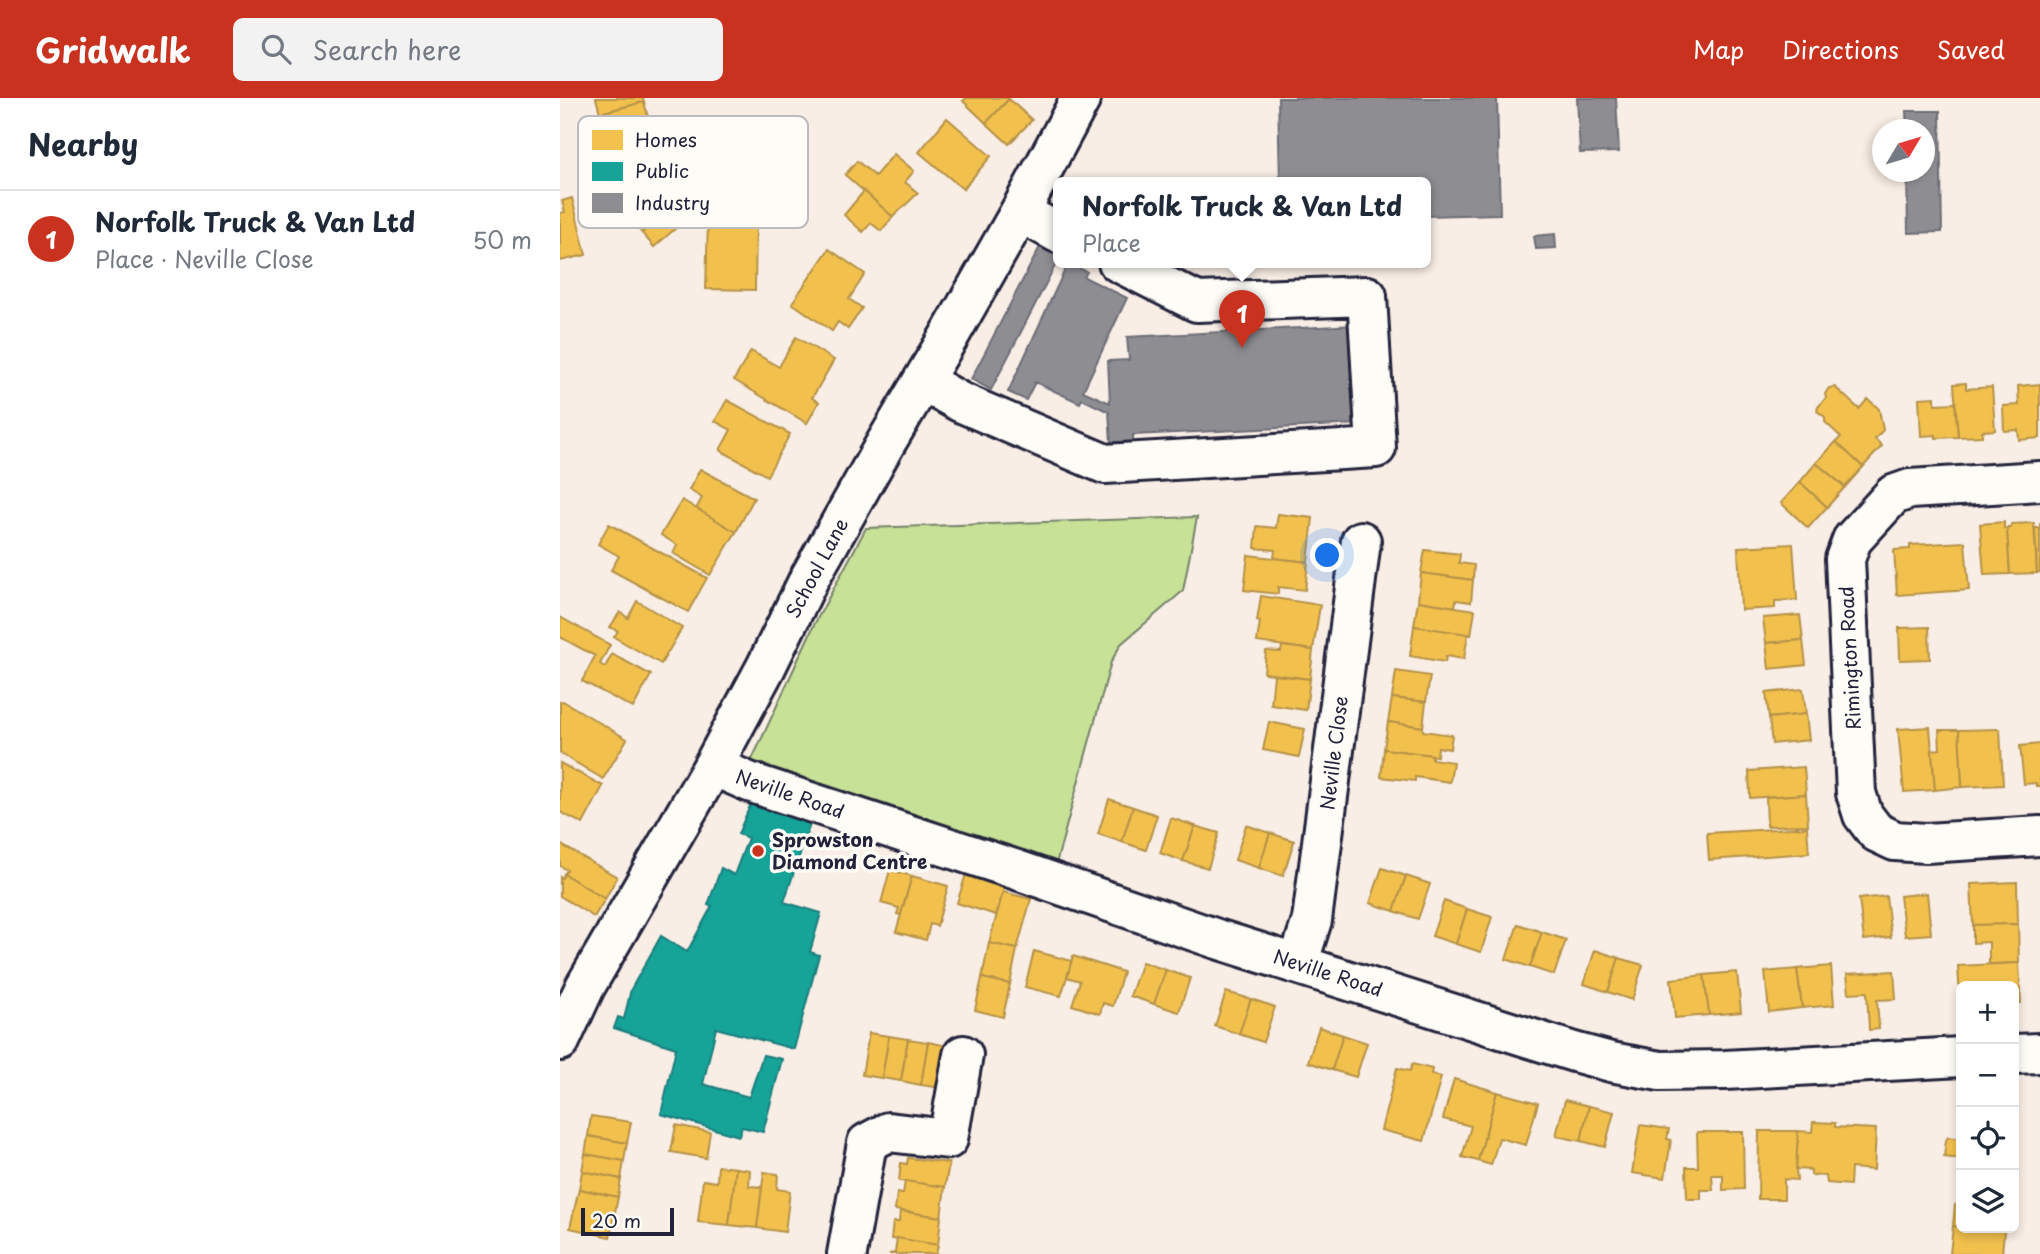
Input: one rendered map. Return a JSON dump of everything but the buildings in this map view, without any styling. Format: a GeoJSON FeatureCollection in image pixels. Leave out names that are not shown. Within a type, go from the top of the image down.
{"type":"FeatureCollection","features":[{"type":"Feature","properties":{"kind":"street","name":"School Lane"},"geometry":{"type":"LineString","coordinates":[[560,1041],[585,987],[713,766],[809,579],[1020,212],[1081,98]]}},
{"type":"Feature","properties":{"kind":"street"},"geometry":{"type":"LineString","coordinates":[[1020,212],[1053,230]]}},
{"type":"Feature","properties":{"kind":"street"},"geometry":{"type":"LineString","coordinates":[[923,381],[960,402],[1105,464],[1376,448],[1367,296],[1197,302],[1130,268]]}},
{"type":"Feature","properties":{"kind":"street","name":"Rimington Road"},"geometry":{"type":"LineString","coordinates":[[2040,481],[1910,489],[1893,495],[1852,540],[1845,559],[1856,793],[1863,815],[1876,832],[1895,841],[1926,843],[2040,836]]}},
{"type":"Feature","properties":{"kind":"street","name":"Neville Close"},"geometry":{"type":"LineString","coordinates":[[1298,964],[1312,920],[1361,541]]}},
{"type":"Feature","properties":{"kind":"street","name":"Neville Road"},"geometry":{"type":"LineString","coordinates":[[713,766],[749,782],[1217,939],[1611,1062],[1660,1071],[1956,1057]]}},
{"type":"Feature","properties":{"kind":"street"},"geometry":{"type":"LineString","coordinates":[[2019,1054],[2040,1053]]}},
{"type":"Feature","properties":{"kind":"street"},"geometry":{"type":"LineString","coordinates":[[847,1254],[867,1143],[888,1132],[948,1139],[963,1055]]}},
{"type":"Feature","properties":{"kind":"green space"},"geometry":{"type":"Polygon","coordinates":[[[1197,517],[1183,591],[1121,644],[1111,662],[1053,875],[744,777],[814,625],[866,528],[1197,517]]]}},
{"type":"Feature","properties":{"kind":"place","name":"Norfolk Truck & Van Ltd"},"geometry":{"type":"Point","coordinates":[1242,348]}},
{"type":"Feature","properties":{"kind":"place","name":"Sprowston Diamond Centre"},"geometry":{"type":"Point","coordinates":[758,851]}}]}
